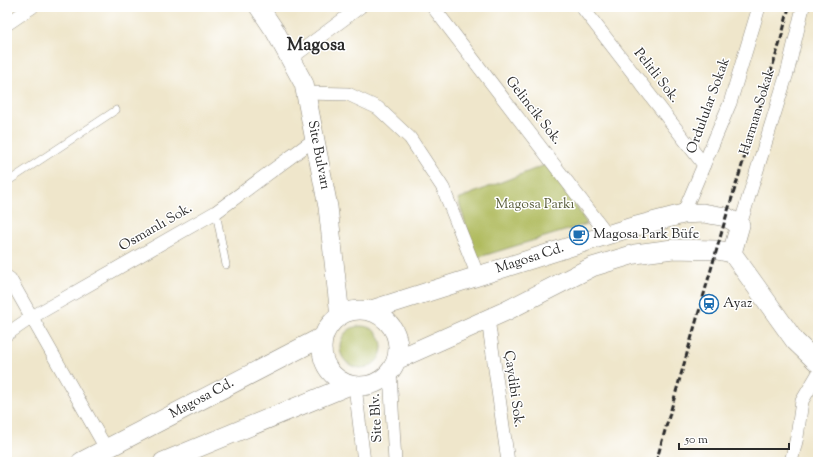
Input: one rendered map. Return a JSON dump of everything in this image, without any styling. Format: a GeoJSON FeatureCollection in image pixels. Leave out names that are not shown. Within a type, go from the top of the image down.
{"type":"FeatureCollection","features":[{"type":"Feature","properties":{"kind":"main road","name":"Site Bulvarı"},"geometry":{"type":"LineString","coordinates":[[259,7],[275,31],[304,84],[328,207],[340,316]]}},
{"type":"Feature","properties":{"kind":"main road","name":"Magosa Cd."},"geometry":{"type":"LineString","coordinates":[[368,311],[608,235],[683,214],[703,213],[726,217],[740,224]]}},
{"type":"Feature","properties":{"kind":"main road"},"geometry":{"type":"LineString","coordinates":[[732,254],[740,224]]}},
{"type":"Feature","properties":{"kind":"main road"},"geometry":{"type":"LineString","coordinates":[[393,366],[398,347],[396,334],[389,323],[379,315],[368,311],[357,310],[340,316],[329,326],[324,336],[322,352],[327,367],[333,376],[342,382],[352,385],[368,386],[380,381],[393,366],[592,267],[635,254],[674,249],[717,250],[732,254],[795,341],[818,363]]}},
{"type":"Feature","properties":{"kind":"main road","name":"Magosa Cd."},"geometry":{"type":"LineString","coordinates":[[81,462],[324,336]]}},
{"type":"Feature","properties":{"kind":"main road"},"geometry":{"type":"LineString","coordinates":[[163,462],[352,385]]}},
{"type":"Feature","properties":{"kind":"street"},"geometry":{"type":"LineString","coordinates":[[7,24],[32,7]]}},
{"type":"Feature","properties":{"kind":"street"},"geometry":{"type":"LineString","coordinates":[[290,59],[360,7]]}},
{"type":"Feature","properties":{"kind":"street","name":"Gelincik Sok."},"geometry":{"type":"LineString","coordinates":[[433,7],[608,235]]}},
{"type":"Feature","properties":{"kind":"street","name":"Pelitli Sok."},"geometry":{"type":"LineString","coordinates":[[582,7],[704,165]]}},
{"type":"Feature","properties":{"kind":"street","name":"Ordulular Sokak"},"geometry":{"type":"LineString","coordinates":[[683,214],[730,104],[759,7]]}},
{"type":"Feature","properties":{"kind":"street","name":"Harman Sokak"},"geometry":{"type":"LineString","coordinates":[[740,224],[788,70],[803,7]]}},
{"type":"Feature","properties":{"kind":"street"},"geometry":{"type":"LineString","coordinates":[[306,93],[348,94],[378,108],[410,138],[443,188],[478,276]]}},
{"type":"Feature","properties":{"kind":"street","name":"Osmanlı Sok."},"geometry":{"type":"LineString","coordinates":[[7,334],[32,317],[216,212],[315,139]]}},
{"type":"Feature","properties":{"kind":"street"},"geometry":{"type":"LineString","coordinates":[[7,277],[10,279],[32,317],[106,450]]}},
{"type":"Feature","properties":{"kind":"street","name":"Çaydibi Sok."},"geometry":{"type":"LineString","coordinates":[[488,320],[508,462]]}},
{"type":"Feature","properties":{"kind":"street","name":"Site Blv."},"geometry":{"type":"LineString","coordinates":[[393,366],[395,462]]}},
{"type":"Feature","properties":{"kind":"street"},"geometry":{"type":"LineString","coordinates":[[791,462],[797,437],[802,401],[818,374]]}},
{"type":"Feature","properties":{"kind":"street","name":"Site Blv."},"geometry":{"type":"LineString","coordinates":[[352,385],[364,462]]}},
{"type":"Feature","properties":{"kind":"lane"},"geometry":{"type":"LineString","coordinates":[[7,182],[116,110]]}},
{"type":"Feature","properties":{"kind":"lane"},"geometry":{"type":"LineString","coordinates":[[216,212],[226,265]]}},
{"type":"Feature","properties":{"kind":"green space","name":"Magosa Parkı"},"geometry":{"type":"Polygon","coordinates":[[[550,163],[587,224],[476,258],[458,199],[550,163]]]}},
{"type":"Feature","properties":{"kind":"green space"},"geometry":{"type":"Polygon","coordinates":[[[361,326],[376,332],[382,347],[376,362],[361,368],[346,362],[340,347],[346,332],[361,326]]]}},
{"type":"Feature","properties":{"kind":"railway"},"geometry":{"type":"LineString","coordinates":[[656,462],[726,217],[781,39],[789,7]]}},
{"type":"Feature","properties":{"kind":"place","name":"Magosa Park Büfe"},"geometry":{"type":"Point","coordinates":[579,235]}},
{"type":"Feature","properties":{"kind":"place","name":"Ayaz"},"geometry":{"type":"Point","coordinates":[709,304]}},
{"type":"Feature","properties":{"kind":"district","name":"Magosa"},"geometry":{"type":"Point","coordinates":[316,46]}}]}
